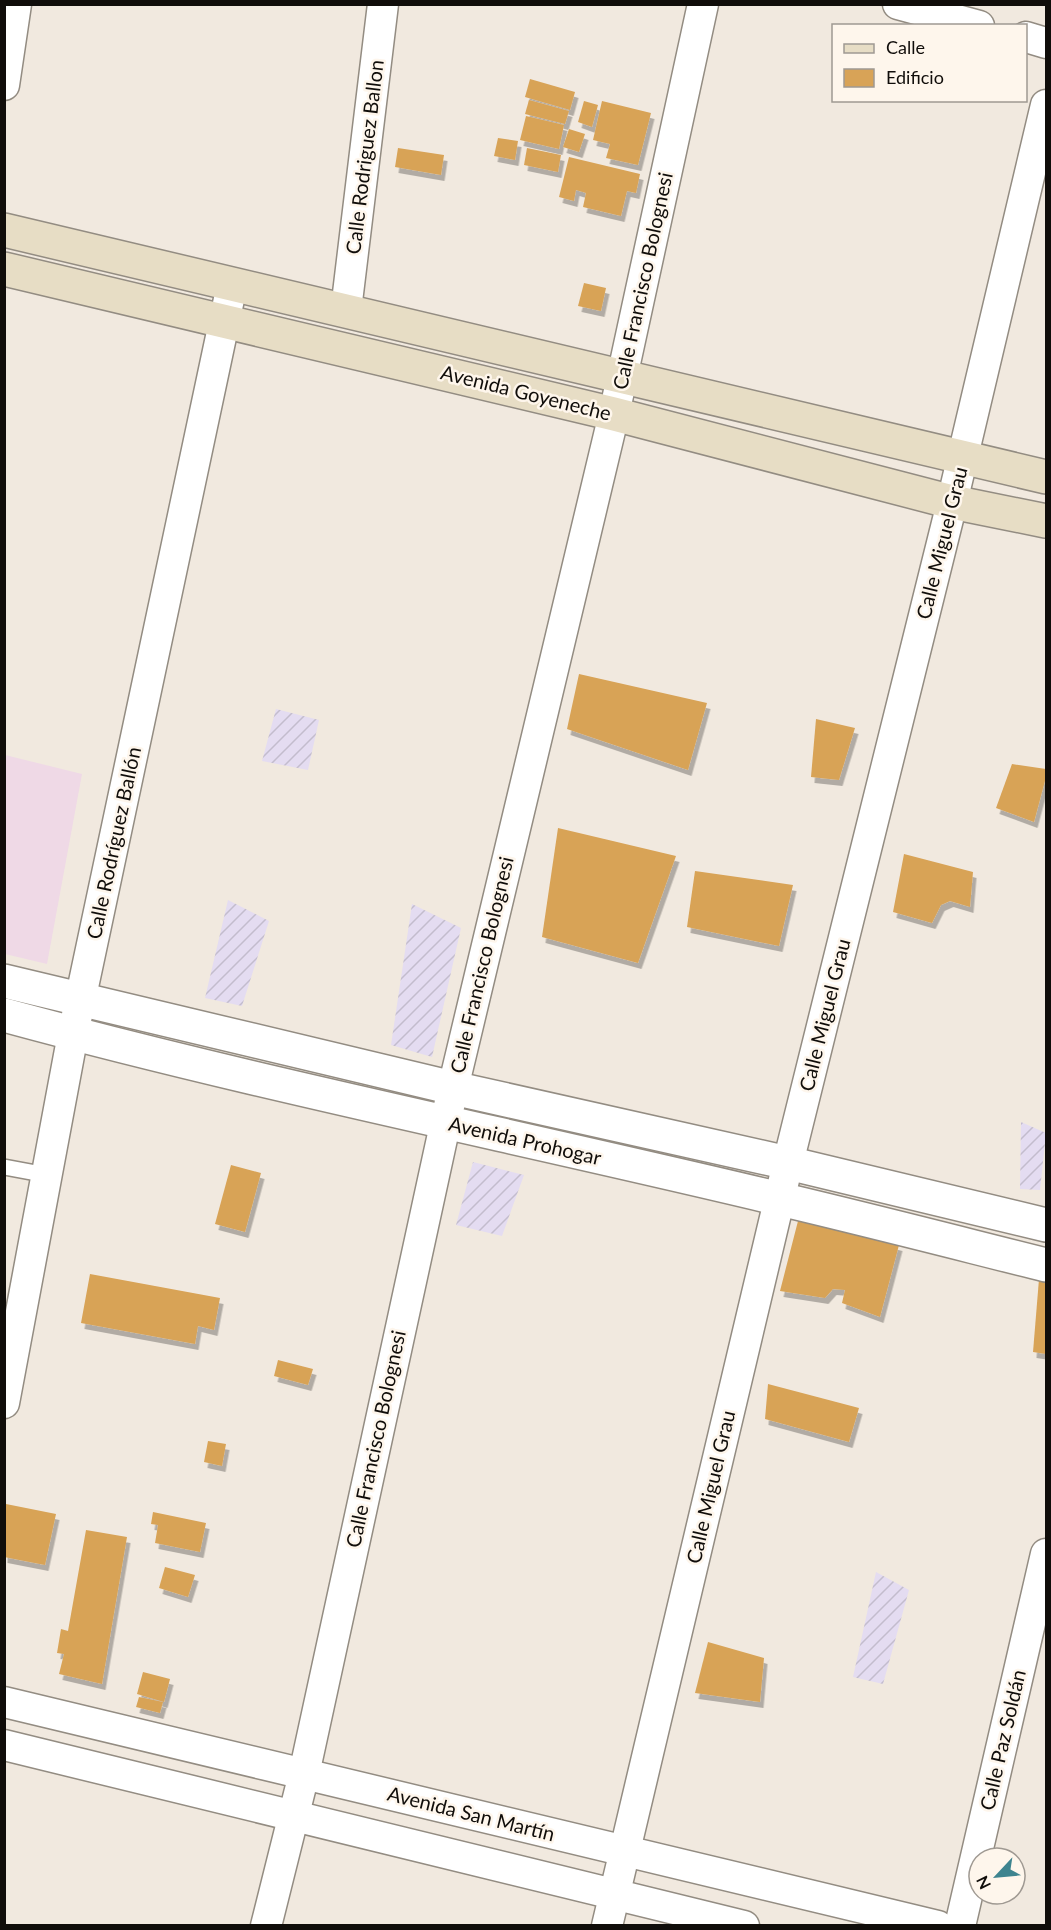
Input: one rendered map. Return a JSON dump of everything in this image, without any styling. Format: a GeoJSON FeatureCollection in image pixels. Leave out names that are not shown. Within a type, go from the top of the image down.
{"type":"FeatureCollection","features":[{"type":"Feature","properties":{"kind":"main road","name":"Avenida Goyeneche"},"geometry":{"type":"LineString","coordinates":[[4,230],[1047,477]]}},
{"type":"Feature","properties":{"kind":"main road","name":"Avenida Goyeneche"},"geometry":{"type":"LineString","coordinates":[[4,269],[614,414],[952,502],[1047,521]]}},
{"type":"Feature","properties":{"kind":"street"},"geometry":{"type":"LineString","coordinates":[[4,85],[16,4]]}},
{"type":"Feature","properties":{"kind":"street","name":"Calle Rodriguez Ballon"},"geometry":{"type":"LineString","coordinates":[[346,310],[383,4]]}},
{"type":"Feature","properties":{"kind":"street","name":"Calle Francisco Bolognesi"},"geometry":{"type":"LineString","coordinates":[[266,1926],[304,1774],[453,1088],[614,414],[703,4]]}},
{"type":"Feature","properties":{"kind":"street"},"geometry":{"type":"LineString","coordinates":[[898,4],[972,24]]}},
{"type":"Feature","properties":{"kind":"street"},"geometry":{"type":"LineString","coordinates":[[1027,37],[1047,43]]}},
{"type":"Feature","properties":{"kind":"street","name":"Calle Miguel Grau"},"geometry":{"type":"LineString","coordinates":[[607,1926],[779,1198],[952,502],[1047,105]]}},
{"type":"Feature","properties":{"kind":"street","name":"Calle Rodríguez Ballón"},"geometry":{"type":"LineString","coordinates":[[4,1403],[74,1034],[232,285]]}},
{"type":"Feature","properties":{"kind":"street","name":"Avenida Prohogar"},"geometry":{"type":"LineString","coordinates":[[4,981],[453,1088],[788,1163],[1047,1225]]}},
{"type":"Feature","properties":{"kind":"street","name":"Avenida Prohogar"},"geometry":{"type":"LineString","coordinates":[[4,1015],[445,1124],[779,1198],[1047,1265]]}},
{"type":"Feature","properties":{"kind":"street","name":"Calle Paz Soldán"},"geometry":{"type":"LineString","coordinates":[[960,1926],[1047,1554]]}},
{"type":"Feature","properties":{"kind":"street","name":"Avenida San Martín"},"geometry":{"type":"LineString","coordinates":[[4,1702],[938,1926]]}},
{"type":"Feature","properties":{"kind":"street"},"geometry":{"type":"LineString","coordinates":[[4,1745],[744,1926]]}},
{"type":"Feature","properties":{"kind":"lane"},"geometry":{"type":"LineString","coordinates":[[4,1167],[47,1175]]}},
{"type":"Feature","properties":{"kind":"shaded area"},"geometry":{"type":"Polygon","coordinates":[[[276,709],[319,720],[308,770],[262,761],[276,709]]]}},
{"type":"Feature","properties":{"kind":"shaded area"},"geometry":{"type":"Polygon","coordinates":[[[5,755],[82,774],[47,964],[5,954],[5,755]]]}},
{"type":"Feature","properties":{"kind":"shaded area"},"geometry":{"type":"Polygon","coordinates":[[[228,900],[269,921],[242,1006],[205,998],[228,900]]]}},
{"type":"Feature","properties":{"kind":"shaded area"},"geometry":{"type":"Polygon","coordinates":[[[412,904],[461,928],[432,1057],[391,1045],[412,904]]]}},
{"type":"Feature","properties":{"kind":"shaded area"},"geometry":{"type":"Polygon","coordinates":[[[1021,1122],[1046,1133],[1040,1190],[1020,1189],[1021,1122]]]}},
{"type":"Feature","properties":{"kind":"shaded area"},"geometry":{"type":"Polygon","coordinates":[[[473,1162],[524,1175],[502,1236],[456,1225],[473,1162]]]}},
{"type":"Feature","properties":{"kind":"shaded area"},"geometry":{"type":"Polygon","coordinates":[[[876,1572],[909,1590],[883,1684],[853,1677],[876,1572]]]}},
{"type":"Feature","properties":{"kind":"building"},"geometry":{"type":"Polygon","coordinates":[[[530,79],[575,92],[570,110],[525,97],[530,79]]]}},
{"type":"Feature","properties":{"kind":"building"},"geometry":{"type":"Polygon","coordinates":[[[529,100],[569,111],[565,124],[525,114],[529,100]]]}},
{"type":"Feature","properties":{"kind":"building"},"geometry":{"type":"Polygon","coordinates":[[[584,101],[598,105],[592,127],[578,122],[584,101]]]}},
{"type":"Feature","properties":{"kind":"building"},"geometry":{"type":"Polygon","coordinates":[[[602,101],[651,113],[638,165],[606,158],[610,144],[593,140],[602,101]]]}},
{"type":"Feature","properties":{"kind":"building"},"geometry":{"type":"Polygon","coordinates":[[[526,116],[564,125],[559,149],[520,140],[526,116]]]}},
{"type":"Feature","properties":{"kind":"building"},"geometry":{"type":"Polygon","coordinates":[[[569,129],[585,134],[579,152],[563,147],[569,129]]]}},
{"type":"Feature","properties":{"kind":"building"},"geometry":{"type":"Polygon","coordinates":[[[498,138],[518,141],[515,160],[494,156],[498,138]]]}},
{"type":"Feature","properties":{"kind":"building"},"geometry":{"type":"Polygon","coordinates":[[[398,148],[444,155],[441,175],[395,167],[398,148]]]}},
{"type":"Feature","properties":{"kind":"building"},"geometry":{"type":"Polygon","coordinates":[[[527,148],[561,155],[558,172],[524,165],[527,148]]]}},
{"type":"Feature","properties":{"kind":"building"},"geometry":{"type":"Polygon","coordinates":[[[569,157],[640,174],[636,193],[627,191],[621,216],[583,207],[586,193],[576,190],[574,201],[559,197],[569,157]]]}},
{"type":"Feature","properties":{"kind":"building"},"geometry":{"type":"Polygon","coordinates":[[[584,283],[606,288],[601,311],[578,306],[584,283]]]}},
{"type":"Feature","properties":{"kind":"building"},"geometry":{"type":"Polygon","coordinates":[[[579,674],[707,703],[688,770],[567,729],[579,674]]]}},
{"type":"Feature","properties":{"kind":"building"},"geometry":{"type":"Polygon","coordinates":[[[816,719],[855,728],[839,780],[811,777],[816,719]]]}},
{"type":"Feature","properties":{"kind":"building"},"geometry":{"type":"Polygon","coordinates":[[[1012,764],[1046,769],[1034,822],[996,808],[1012,764]]]}},
{"type":"Feature","properties":{"kind":"building"},"geometry":{"type":"Polygon","coordinates":[[[558,828],[676,856],[638,963],[542,937],[558,828]]]}},
{"type":"Feature","properties":{"kind":"building"},"geometry":{"type":"Polygon","coordinates":[[[904,854],[973,872],[970,907],[950,901],[941,905],[932,923],[893,912],[904,854]]]}},
{"type":"Feature","properties":{"kind":"building"},"geometry":{"type":"Polygon","coordinates":[[[695,871],[793,885],[779,946],[687,927],[695,871]]]}},
{"type":"Feature","properties":{"kind":"building"},"geometry":{"type":"Polygon","coordinates":[[[231,1165],[261,1173],[245,1232],[215,1224],[231,1165]]]}},
{"type":"Feature","properties":{"kind":"building"},"geometry":{"type":"Polygon","coordinates":[[[798,1221],[899,1245],[880,1317],[842,1303],[845,1290],[833,1289],[825,1298],[780,1291],[798,1221]]]}},
{"type":"Feature","properties":{"kind":"building"},"geometry":{"type":"Polygon","coordinates":[[[90,1274],[220,1298],[214,1330],[198,1326],[195,1344],[81,1323],[90,1274]]]}},
{"type":"Feature","properties":{"kind":"building"},"geometry":{"type":"Polygon","coordinates":[[[1039,1279],[1046,1281],[1046,1354],[1033,1352],[1039,1279]]]}},
{"type":"Feature","properties":{"kind":"building"},"geometry":{"type":"Polygon","coordinates":[[[278,1360],[313,1369],[308,1385],[274,1376],[278,1360]]]}},
{"type":"Feature","properties":{"kind":"building"},"geometry":{"type":"Polygon","coordinates":[[[768,1384],[859,1408],[849,1442],[765,1419],[768,1384]]]}},
{"type":"Feature","properties":{"kind":"building"},"geometry":{"type":"Polygon","coordinates":[[[208,1441],[226,1444],[222,1466],[204,1462],[208,1441]]]}},
{"type":"Feature","properties":{"kind":"building"},"geometry":{"type":"Polygon","coordinates":[[[6,1504],[56,1514],[45,1565],[4,1557],[6,1504]]]}},
{"type":"Feature","properties":{"kind":"building"},"geometry":{"type":"Polygon","coordinates":[[[153,1512],[206,1523],[200,1552],[155,1543],[158,1525],[151,1524],[153,1512]]]}},
{"type":"Feature","properties":{"kind":"building"},"geometry":{"type":"Polygon","coordinates":[[[86,1530],[127,1537],[102,1684],[59,1674],[64,1654],[57,1653],[61,1629],[68,1631],[86,1530]]]}},
{"type":"Feature","properties":{"kind":"building"},"geometry":{"type":"Polygon","coordinates":[[[165,1567],[195,1575],[188,1597],[159,1588],[165,1567]]]}},
{"type":"Feature","properties":{"kind":"building"},"geometry":{"type":"Polygon","coordinates":[[[708,1642],[764,1658],[760,1702],[695,1693],[708,1642]]]}},
{"type":"Feature","properties":{"kind":"building"},"geometry":{"type":"Polygon","coordinates":[[[143,1672],[170,1679],[164,1702],[137,1694],[143,1672]]]}},
{"type":"Feature","properties":{"kind":"building"},"geometry":{"type":"Polygon","coordinates":[[[139,1697],[163,1702],[160,1713],[136,1707],[139,1697]]]}}]}
